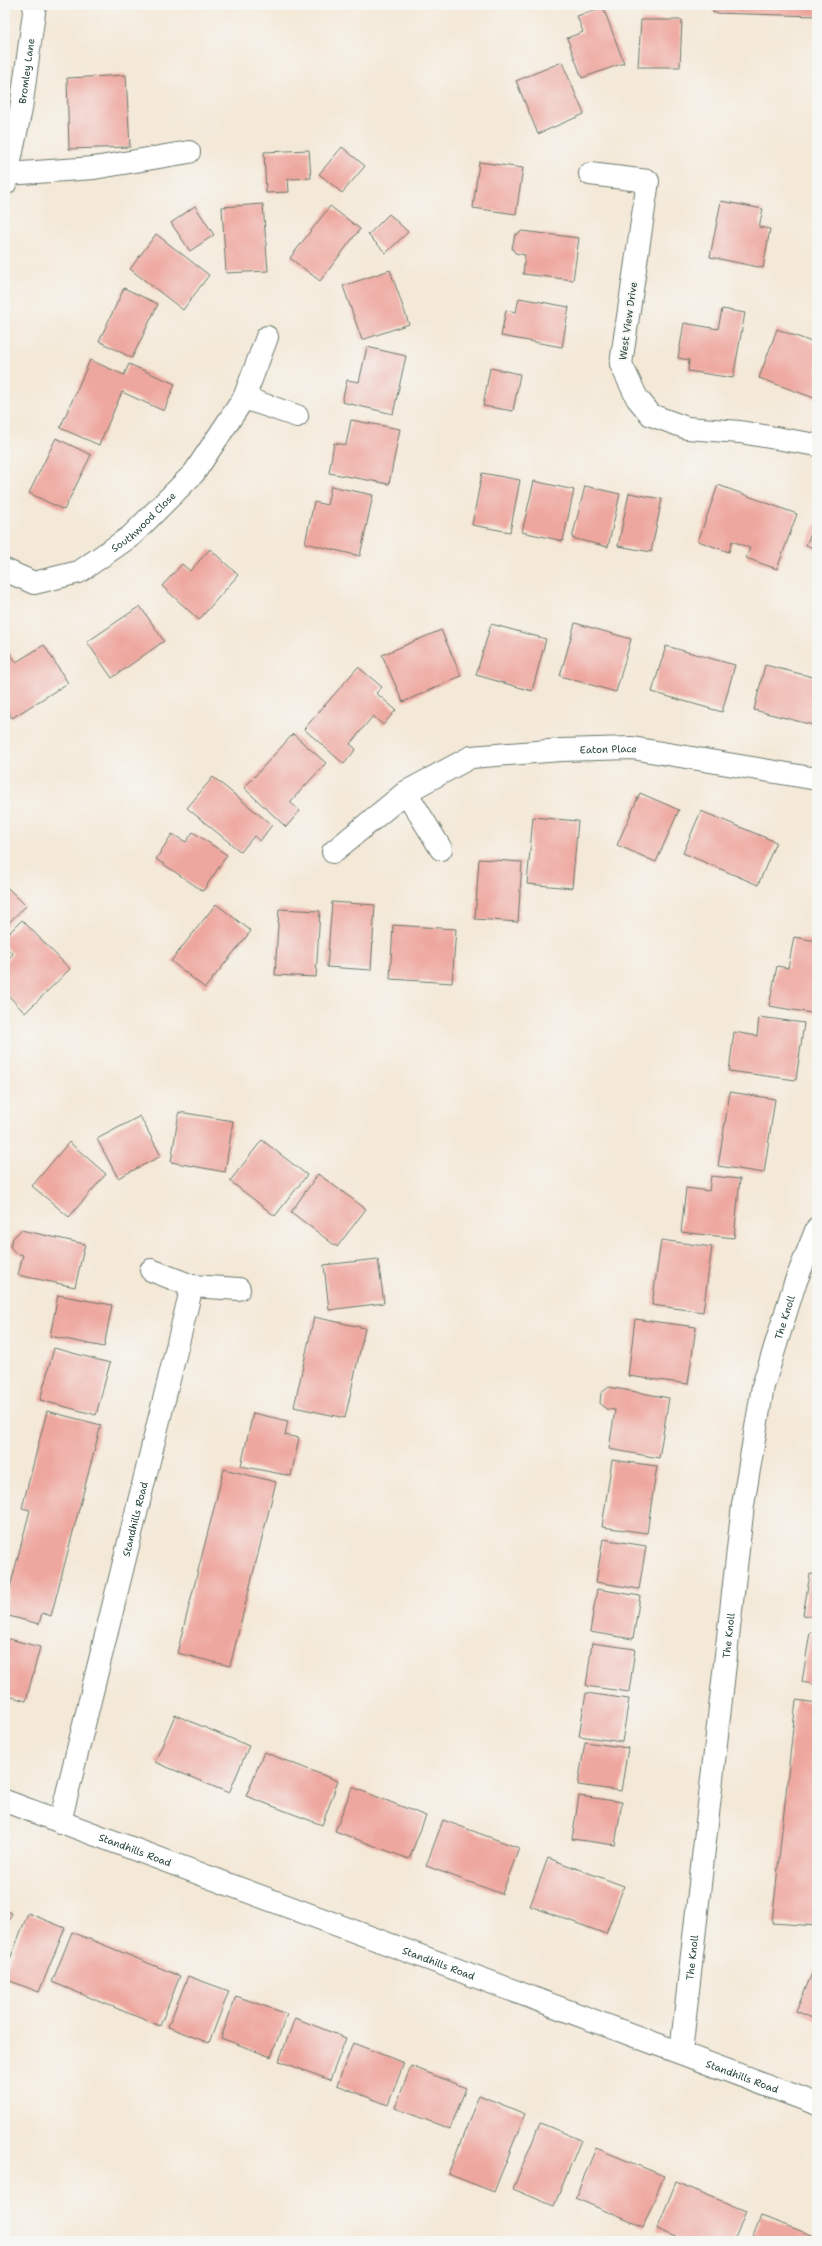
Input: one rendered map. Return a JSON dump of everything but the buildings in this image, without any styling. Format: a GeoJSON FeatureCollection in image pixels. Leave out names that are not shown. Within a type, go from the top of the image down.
{"type":"FeatureCollection","features":[{"type":"Feature","properties":{"kind":"street","name":"Bromley Lane"},"geometry":{"type":"LineString","coordinates":[[6,179],[21,109],[34,5]]}},
{"type":"Feature","properties":{"kind":"street"},"geometry":{"type":"LineString","coordinates":[[6,179],[94,168],[189,152]]}},
{"type":"Feature","properties":{"kind":"street","name":"West View Drive"},"geometry":{"type":"LineString","coordinates":[[590,174],[648,181],[621,364],[637,398],[652,415],[686,428],[740,432],[817,445]]}},
{"type":"Feature","properties":{"kind":"street","name":"Southwood Close"},"geometry":{"type":"LineString","coordinates":[[5,570],[34,583],[79,572],[131,536],[194,473],[244,398],[267,337]]}},
{"type":"Feature","properties":{"kind":"street"},"geometry":{"type":"LineString","coordinates":[[244,398],[297,416]]}},
{"type":"Feature","properties":{"kind":"street","name":"Eaton Place"},"geometry":{"type":"LineString","coordinates":[[333,852],[406,792],[471,757],[561,750],[632,748],[817,779]]}},
{"type":"Feature","properties":{"kind":"street"},"geometry":{"type":"LineString","coordinates":[[406,792],[441,849]]}},
{"type":"Feature","properties":{"kind":"street","name":"The Knoll"},"geometry":{"type":"LineString","coordinates":[[680,2052],[743,1505],[762,1386],[794,1286],[817,1228]]}},
{"type":"Feature","properties":{"kind":"street"},"geometry":{"type":"LineString","coordinates":[[152,1270],[192,1286],[239,1289]]}},
{"type":"Feature","properties":{"kind":"street","name":"Standhills Road"},"geometry":{"type":"LineString","coordinates":[[60,1822],[192,1286]]}},
{"type":"Feature","properties":{"kind":"street","name":"Standhills Road"},"geometry":{"type":"LineString","coordinates":[[5,1801],[817,2104]]}}]}
